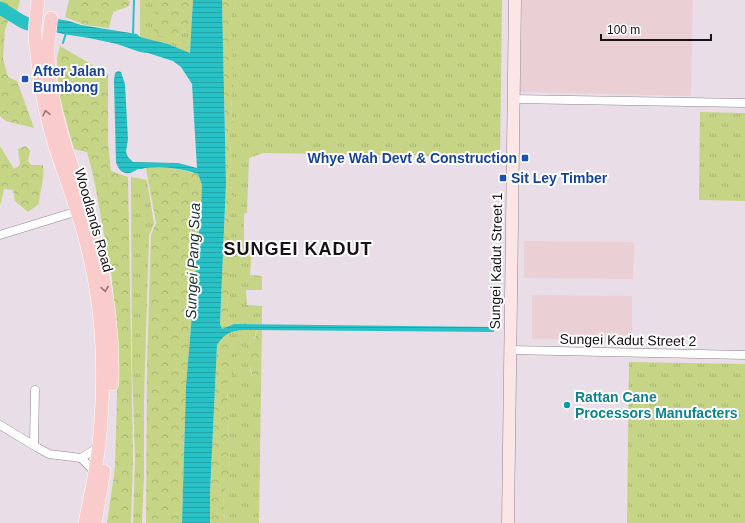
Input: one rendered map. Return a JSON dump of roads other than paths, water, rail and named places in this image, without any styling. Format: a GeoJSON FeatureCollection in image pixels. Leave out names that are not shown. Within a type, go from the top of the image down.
{"type":"FeatureCollection","features":[{"type":"Feature","properties":{"kind":"main road","name":"Woodlands Road"},"geometry":{"type":"LineString","coordinates":[[38,0],[35,33],[40,79],[47,115],[78,212],[94,275],[100,325],[103,378],[101,422],[94,476],[85,523]]}},
{"type":"Feature","properties":{"kind":"main road","name":"Woodlands Road"},"geometry":{"type":"LineString","coordinates":[[51,18],[48,51],[56,112],[61,132],[87,209],[98,249],[103,272],[110,322],[112,354],[108,445],[95,523]]}},
{"type":"Feature","properties":{"kind":"street","name":"Sungei Kadut Street 1"},"geometry":{"type":"LineString","coordinates":[[508,523],[515,0]]}},
{"type":"Feature","properties":{"kind":"street"},"geometry":{"type":"LineString","coordinates":[[514,99],[745,103]]}},
{"type":"Feature","properties":{"kind":"street"},"geometry":{"type":"LineString","coordinates":[[0,235],[78,212]]}},
{"type":"Feature","properties":{"kind":"street","name":"Sungei Kadut Street 2"},"geometry":{"type":"LineString","coordinates":[[510,350],[745,355]]}},
{"type":"Feature","properties":{"kind":"street"},"geometry":{"type":"LineString","coordinates":[[34,445],[35,390]]}},
{"type":"Feature","properties":{"kind":"street"},"geometry":{"type":"LineString","coordinates":[[0,425],[49,454],[81,458],[91,468],[94,476]]}},
{"type":"Feature","properties":{"kind":"street"},"geometry":{"type":"LineString","coordinates":[[81,458],[94,450],[99,443]]}},
{"type":"Feature","properties":{"kind":"water"},"geometry":{"type":"Polygon","coordinates":[[[193,0],[222,0],[226,183],[220,324],[222,329],[234,324],[494,327],[494,332],[243,330],[231,332],[222,338],[217,345],[210,523],[182,523],[186,386],[202,185],[198,174],[192,172],[158,167],[138,169],[131,173],[126,173],[122,172],[116,162],[115,73],[118,71],[121,72],[125,84],[128,139],[126,152],[128,157],[133,162],[178,163],[197,168],[192,84],[181,67],[173,61],[117,44],[55,32],[57,19],[81,25],[137,34],[140,37],[168,44],[190,53],[193,0]]]}},
{"type":"Feature","properties":{"kind":"waterway"},"geometry":{"type":"LineString","coordinates":[[133,35],[134,0]]}},
{"type":"Feature","properties":{"kind":"waterway"},"geometry":{"type":"LineString","coordinates":[[0,8],[28,24]]}},
{"type":"Feature","properties":{"kind":"waterway"},"geometry":{"type":"LineString","coordinates":[[63,43],[66,33]]}},
{"type":"Feature","properties":{"kind":"place","name":"After Jalan Bumbong"},"geometry":{"type":"Point","coordinates":[25,79]}},
{"type":"Feature","properties":{"kind":"place","name":"Whye Wah Devt & Construction"},"geometry":{"type":"Point","coordinates":[525,158]}},
{"type":"Feature","properties":{"kind":"place","name":"Sit Ley Timber"},"geometry":{"type":"Point","coordinates":[503,178]}},
{"type":"Feature","properties":{"kind":"place","name":"Rattan Cane Processors Manufacters"},"geometry":{"type":"Point","coordinates":[567,405]}},
{"type":"Feature","properties":{"kind":"district","name":"SUNGEI KADUT"},"geometry":{"type":"Point","coordinates":[298,249]}},
{"type":"Feature","properties":{"kind":"water label","name":"Sungei Pang Sua"},"geometry":{"type":"Point","coordinates":[193,261]}}]}
